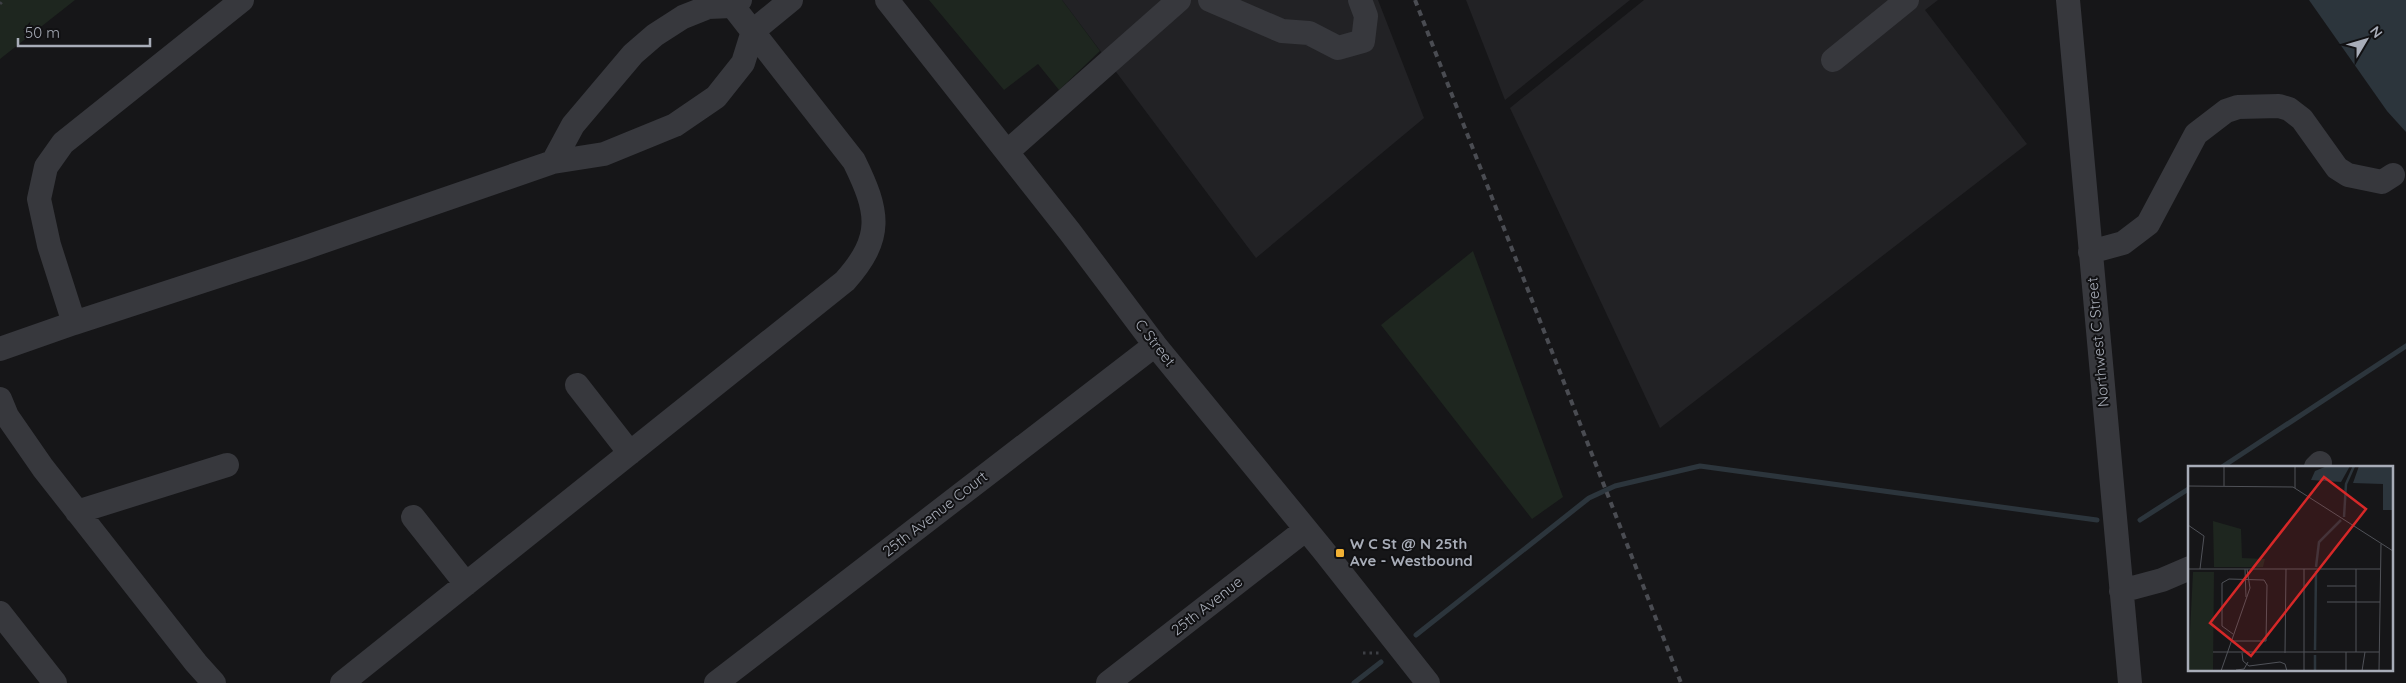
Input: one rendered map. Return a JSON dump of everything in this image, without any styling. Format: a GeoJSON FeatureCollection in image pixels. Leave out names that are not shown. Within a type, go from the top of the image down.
{"type":"FeatureCollection","features":[{"type":"Feature","properties":{"kind":"street"},"geometry":{"type":"LineString","coordinates":[[74,322],[49,245],[39,199],[46,167],[63,143],[242,0]]}},
{"type":"Feature","properties":{"kind":"street"},"geometry":{"type":"LineString","coordinates":[[0,349],[74,322],[302,249],[553,162],[589,158],[612,151],[675,125],[716,97],[737,74],[743,63],[753,31],[791,0]]}},
{"type":"Feature","properties":{"kind":"street","name":"C Street"},"geometry":{"type":"LineString","coordinates":[[887,0],[1007,152],[1155,345],[1428,683]]}},
{"type":"Feature","properties":{"kind":"street"},"geometry":{"type":"LineString","coordinates":[[1007,152],[1179,0]]}},
{"type":"Feature","properties":{"kind":"street"},"geometry":{"type":"LineString","coordinates":[[1210,0],[1282,31],[1310,33],[1338,48],[1363,41],[1366,16],[1360,0]]}},
{"type":"Feature","properties":{"kind":"street"},"geometry":{"type":"LineString","coordinates":[[1833,60],[1907,0]]}},
{"type":"Feature","properties":{"kind":"street","name":"Northwest C Street"},"geometry":{"type":"LineString","coordinates":[[2068,0],[2130,683]]}},
{"type":"Feature","properties":{"kind":"street"},"geometry":{"type":"LineString","coordinates":[[342,683],[845,281],[862,262],[872,242],[874,211],[866,186],[854,161],[753,31],[733,2],[708,7],[683,17],[655,35],[634,54],[573,125],[553,162]]}},
{"type":"Feature","properties":{"kind":"street"},"geometry":{"type":"LineString","coordinates":[[2090,252],[2123,243],[2148,224],[2196,134],[2226,111],[2238,107],[2279,106],[2289,109],[2302,118],[2337,168],[2348,175],[2382,182],[2393,175]]}},
{"type":"Feature","properties":{"kind":"street","name":"25th Avenue Court"},"geometry":{"type":"LineString","coordinates":[[716,683],[1155,345]]}},
{"type":"Feature","properties":{"kind":"street"},"geometry":{"type":"LineString","coordinates":[[577,385],[630,454]]}},
{"type":"Feature","properties":{"kind":"street"},"geometry":{"type":"LineString","coordinates":[[0,399],[7,416],[43,468],[196,664],[214,683]]}},
{"type":"Feature","properties":{"kind":"street"},"geometry":{"type":"LineString","coordinates":[[78,512],[227,465]]}},
{"type":"Feature","properties":{"kind":"street"},"geometry":{"type":"LineString","coordinates":[[413,516],[466,584]]}},
{"type":"Feature","properties":{"kind":"street","name":"25th Avenue"},"geometry":{"type":"LineString","coordinates":[[1108,683],[1305,530]]}},
{"type":"Feature","properties":{"kind":"street"},"geometry":{"type":"LineString","coordinates":[[2121,591],[2162,580],[2188,569]]}},
{"type":"Feature","properties":{"kind":"street"},"geometry":{"type":"LineString","coordinates":[[0,613],[55,683]]}},
{"type":"Feature","properties":{"kind":"path"},"geometry":{"type":"LineString","coordinates":[[0,4],[4,0]]}},
{"type":"Feature","properties":{"kind":"path"},"geometry":{"type":"LineString","coordinates":[[1363,653],[1382,653]]}},
{"type":"Feature","properties":{"kind":"shaded area"},"geometry":{"type":"Polygon","coordinates":[[[0,0],[75,0],[0,59],[0,0]]]}},
{"type":"Feature","properties":{"kind":"shaded area"},"geometry":{"type":"Polygon","coordinates":[[[929,0],[1062,0],[1100,51],[1059,90],[1038,64],[1004,90],[929,0]]]}},
{"type":"Feature","properties":{"kind":"shaded area"},"geometry":{"type":"Polygon","coordinates":[[[1062,0],[1378,0],[1424,118],[1256,258],[1062,0]]]}},
{"type":"Feature","properties":{"kind":"shaded area"},"geometry":{"type":"Polygon","coordinates":[[[1466,0],[1630,0],[1505,100],[1466,0]]]}},
{"type":"Feature","properties":{"kind":"shaded area"},"geometry":{"type":"Polygon","coordinates":[[[1644,0],[1938,0],[1925,10],[2027,144],[1660,428],[1510,108],[1644,0]]]}},
{"type":"Feature","properties":{"kind":"shaded area"},"geometry":{"type":"Polygon","coordinates":[[[2309,0],[2406,0],[2406,132],[2387,111],[2309,0]]]}},
{"type":"Feature","properties":{"kind":"shaded area"},"geometry":{"type":"Polygon","coordinates":[[[1473,251],[1563,497],[1532,519],[1381,325],[1473,251]]]}},
{"type":"Feature","properties":{"kind":"waterway"},"geometry":{"type":"LineString","coordinates":[[2224,466],[2406,346]]}},
{"type":"Feature","properties":{"kind":"waterway"},"geometry":{"type":"LineString","coordinates":[[1416,635],[1589,498],[1615,486],[1700,466],[2097,520]]}},
{"type":"Feature","properties":{"kind":"waterway"},"geometry":{"type":"LineString","coordinates":[[2140,520],[2188,489]]}},
{"type":"Feature","properties":{"kind":"waterway"},"geometry":{"type":"LineString","coordinates":[[1354,683],[1381,662]]}},
{"type":"Feature","properties":{"kind":"railway"},"geometry":{"type":"LineString","coordinates":[[1415,0],[1681,683]]}},
{"type":"Feature","properties":{"kind":"place","name":"W C St @ N 25th Ave - Westbound"},"geometry":{"type":"Point","coordinates":[1340,553]}}]}
